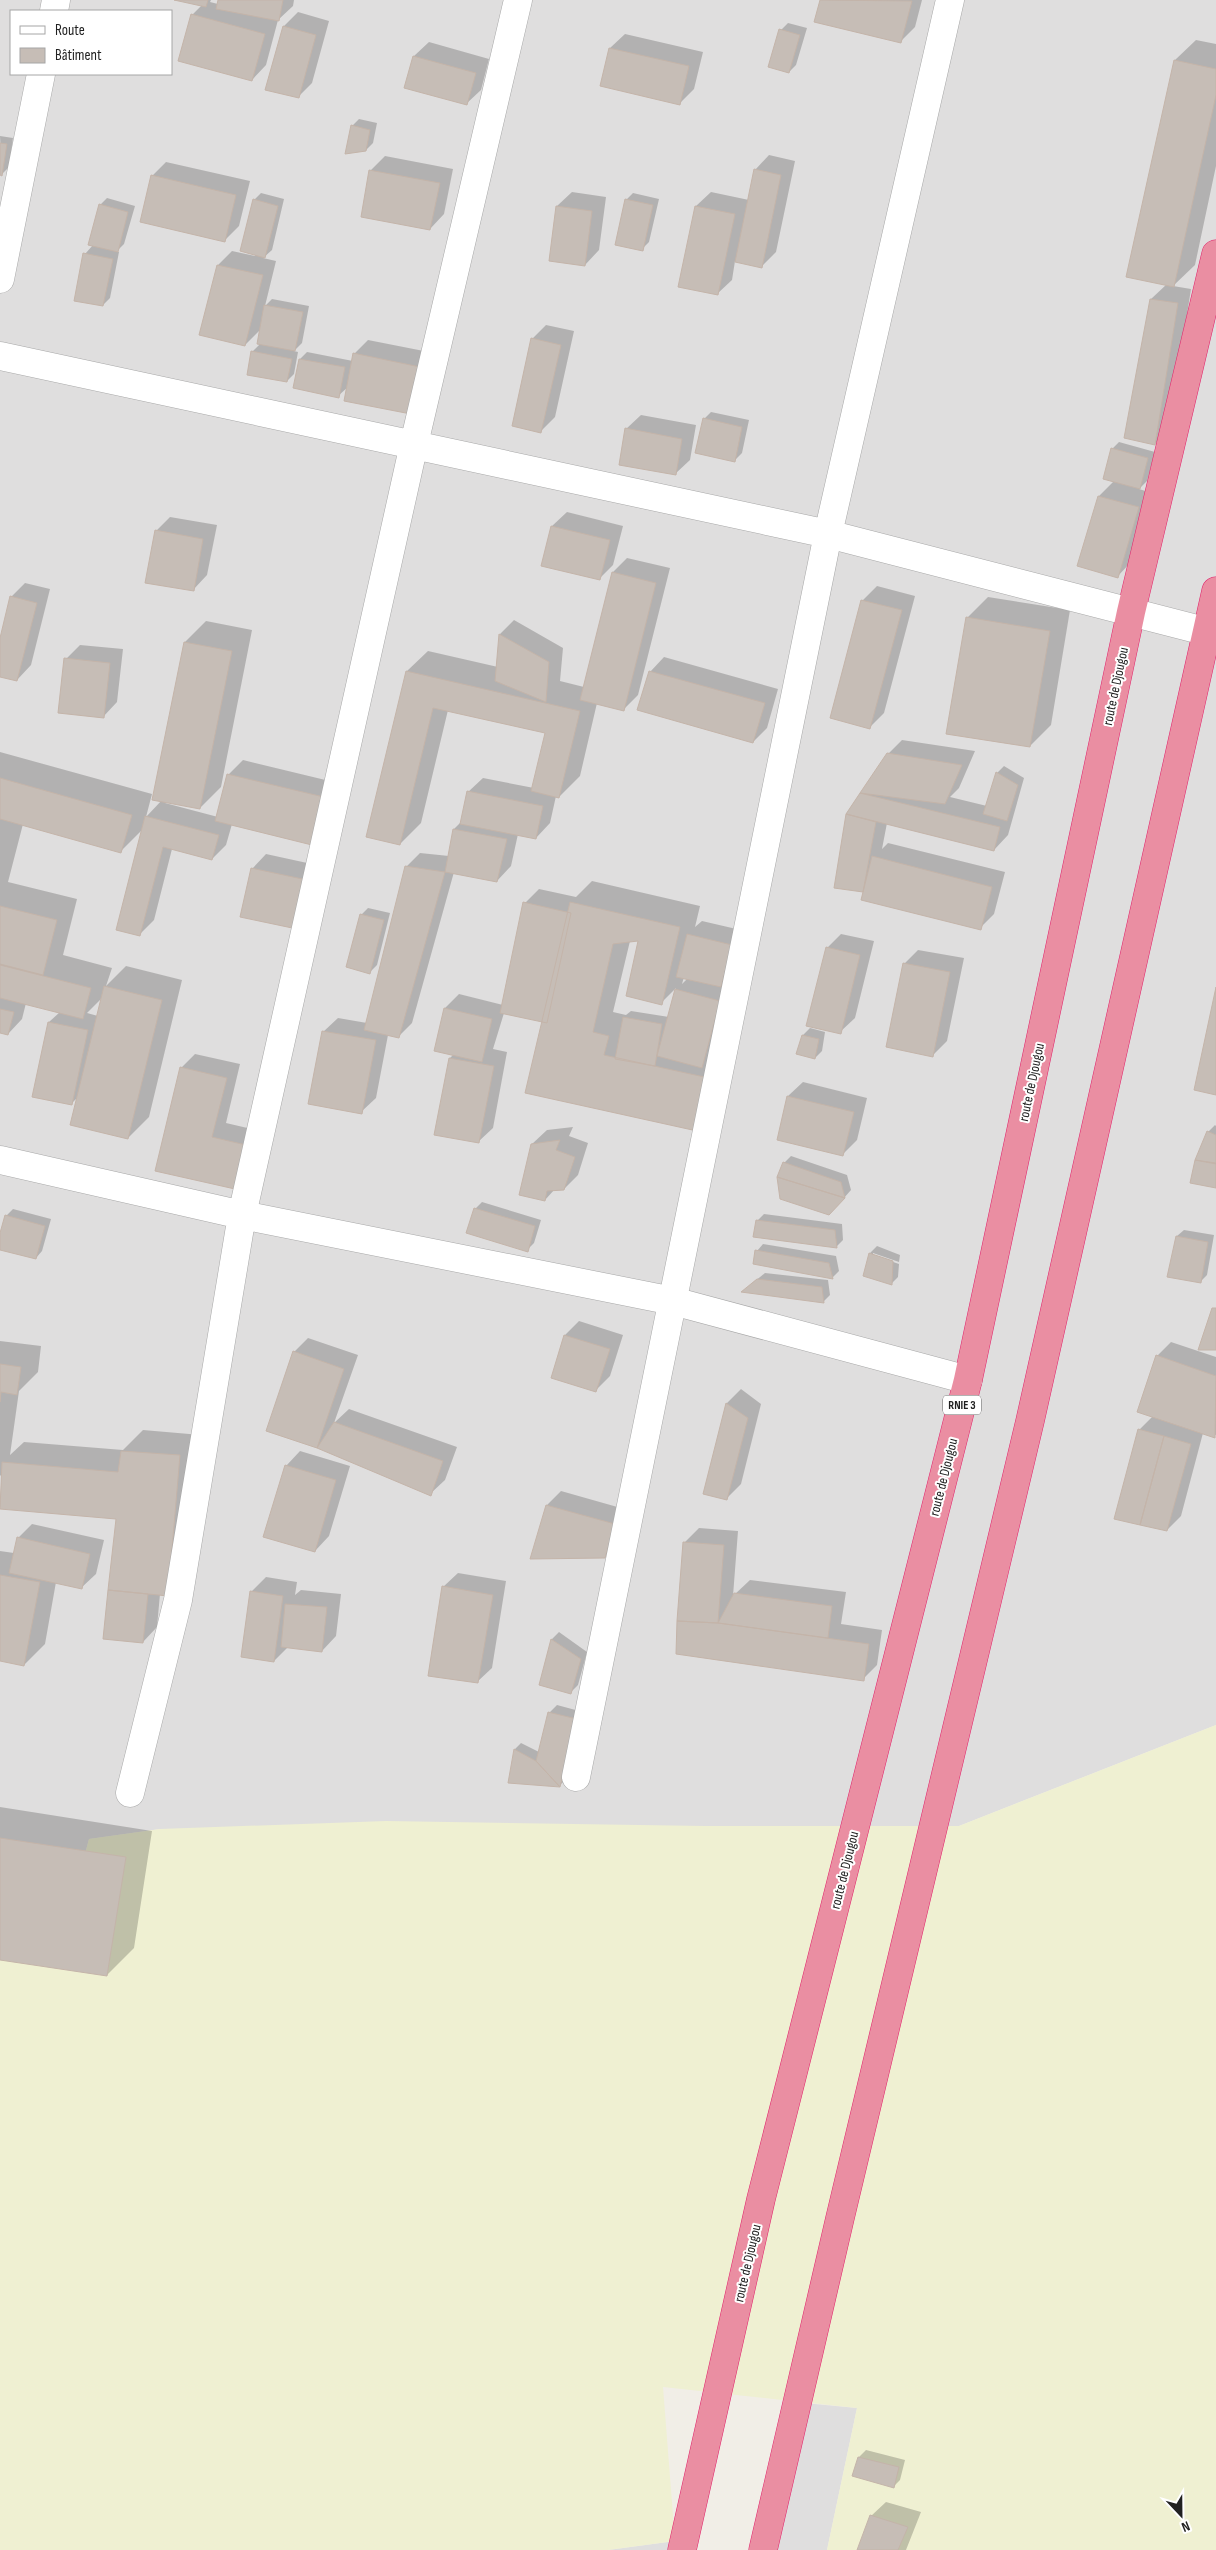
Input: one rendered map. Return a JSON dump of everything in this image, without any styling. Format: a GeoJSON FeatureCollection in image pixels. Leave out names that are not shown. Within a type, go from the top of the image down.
{"type":"FeatureCollection","features":[{"type":"Feature","properties":{"kind":"highway","name":"route de Djougou"},"geometry":{"type":"LineString","coordinates":[[682,2550],[761,2199],[968,1380],[1131,612],[1216,254]]}},
{"type":"Feature","properties":{"kind":"highway"},"geometry":{"type":"LineString","coordinates":[[763,2550],[842,2209],[1030,1421],[1212,633],[1216,591]]}},
{"type":"Feature","properties":{"kind":"street"},"geometry":{"type":"LineString","coordinates":[[130,1793],[178,1600],[242,1215],[414,444],[518,0]]}},
{"type":"Feature","properties":{"kind":"street"},"geometry":{"type":"LineString","coordinates":[[576,1778],[828,534],[950,0]]}},
{"type":"Feature","properties":{"kind":"street"},"geometry":{"type":"LineString","coordinates":[[0,278],[41,75]]}},
{"type":"Feature","properties":{"kind":"street"},"geometry":{"type":"LineString","coordinates":[[0,356],[828,534],[1212,633]]}},
{"type":"Feature","properties":{"kind":"street"},"geometry":{"type":"LineString","coordinates":[[0,1160],[242,1215],[673,1302],[968,1380]]}},
{"type":"Feature","properties":{"kind":"shaded area"},"geometry":{"type":"Polygon","coordinates":[[[0,0],[1216,0],[1216,1725],[959,1826],[160,1829],[89,1839],[62,1940],[0,1939],[0,0]]]}},
{"type":"Feature","properties":{"kind":"shaded area"},"geometry":{"type":"Polygon","coordinates":[[[804,2403],[857,2408],[827,2550],[769,2550],[804,2403]]]}},
{"type":"Feature","properties":{"kind":"shaded area"},"geometry":{"type":"Polygon","coordinates":[[[675,2541],[674,2550],[608,2550],[675,2541]]]}},
{"type":"Feature","properties":{"kind":"green space"},"geometry":{"type":"Polygon","coordinates":[[[1216,1725],[1216,2550],[827,2550],[857,2408],[663,2387],[675,2541],[608,2550],[0,2550],[0,1939],[62,1940],[89,1839],[160,1829],[386,1821],[705,1826],[959,1826],[1216,1725]]]}},
{"type":"Feature","properties":{"kind":"building"},"geometry":{"type":"Polygon","coordinates":[[[174,0],[208,0],[206,7],[174,0]]]}},
{"type":"Feature","properties":{"kind":"building"},"geometry":{"type":"Polygon","coordinates":[[[218,0],[283,0],[279,21],[216,9],[218,0]]]}},
{"type":"Feature","properties":{"kind":"building"},"geometry":{"type":"Polygon","coordinates":[[[820,0],[912,1],[901,43],[814,22],[820,0]]]}},
{"type":"Feature","properties":{"kind":"building"},"geometry":{"type":"Polygon","coordinates":[[[191,14],[265,34],[252,81],[178,61],[191,14]]]}},
{"type":"Feature","properties":{"kind":"building"},"geometry":{"type":"Polygon","coordinates":[[[283,26],[316,35],[299,98],[265,90],[283,26]]]}},
{"type":"Feature","properties":{"kind":"building"},"geometry":{"type":"Polygon","coordinates":[[[779,29],[800,35],[789,73],[768,67],[779,29]]]}},
{"type":"Feature","properties":{"kind":"building"},"geometry":{"type":"Polygon","coordinates":[[[609,48],[689,66],[680,105],[600,86],[609,48]]]}},
{"type":"Feature","properties":{"kind":"building"},"geometry":{"type":"Polygon","coordinates":[[[413,56],[476,73],[467,105],[404,88],[413,56]]]}},
{"type":"Feature","properties":{"kind":"building"},"geometry":{"type":"Polygon","coordinates":[[[1174,60],[1216,69],[1216,95],[1174,287],[1126,277],[1174,60]]]}},
{"type":"Feature","properties":{"kind":"building"},"geometry":{"type":"Polygon","coordinates":[[[351,125],[370,130],[366,151],[345,154],[351,125]]]}},
{"type":"Feature","properties":{"kind":"building"},"geometry":{"type":"Polygon","coordinates":[[[0,143],[7,144],[2,176],[0,175],[0,143]]]}},
{"type":"Feature","properties":{"kind":"building"},"geometry":{"type":"Polygon","coordinates":[[[754,169],[781,175],[762,268],[735,262],[754,169]]]}},
{"type":"Feature","properties":{"kind":"building"},"geometry":{"type":"Polygon","coordinates":[[[369,170],[440,183],[430,230],[361,217],[369,170]]]}},
{"type":"Feature","properties":{"kind":"building"},"geometry":{"type":"Polygon","coordinates":[[[151,175],[236,195],[225,242],[140,222],[151,175]]]}},
{"type":"Feature","properties":{"kind":"building"},"geometry":{"type":"Polygon","coordinates":[[[253,199],[278,206],[265,258],[240,251],[253,199]]]}},
{"type":"Feature","properties":{"kind":"building"},"geometry":{"type":"Polygon","coordinates":[[[625,199],[653,205],[643,251],[615,245],[625,199]]]}},
{"type":"Feature","properties":{"kind":"building"},"geometry":{"type":"Polygon","coordinates":[[[99,204],[128,212],[118,252],[88,245],[99,204]]]}},
{"type":"Feature","properties":{"kind":"building"},"geometry":{"type":"Polygon","coordinates":[[[556,206],[592,211],[585,266],[549,261],[556,206]]]}},
{"type":"Feature","properties":{"kind":"building"},"geometry":{"type":"Polygon","coordinates":[[[695,206],[735,214],[718,295],[678,287],[695,206]]]}},
{"type":"Feature","properties":{"kind":"building"},"geometry":{"type":"Polygon","coordinates":[[[83,253],[113,259],[103,306],[74,301],[83,253]]]}},
{"type":"Feature","properties":{"kind":"building"},"geometry":{"type":"Polygon","coordinates":[[[217,265],[263,275],[245,346],[199,335],[217,265]]]}},
{"type":"Feature","properties":{"kind":"building"},"geometry":{"type":"Polygon","coordinates":[[[1150,299],[1178,303],[1155,445],[1124,438],[1150,299]]]}},
{"type":"Feature","properties":{"kind":"building"},"geometry":{"type":"Polygon","coordinates":[[[264,305],[303,312],[295,351],[257,344],[264,305]]]}},
{"type":"Feature","properties":{"kind":"building"},"geometry":{"type":"Polygon","coordinates":[[[531,338],[561,345],[541,433],[512,426],[531,338]]]}},
{"type":"Feature","properties":{"kind":"building"},"geometry":{"type":"Polygon","coordinates":[[[251,351],[292,359],[287,382],[247,375],[251,351]]]}},
{"type":"Feature","properties":{"kind":"building"},"geometry":{"type":"Polygon","coordinates":[[[353,353],[425,368],[416,415],[344,401],[353,353]]]}},
{"type":"Feature","properties":{"kind":"building"},"geometry":{"type":"Polygon","coordinates":[[[299,359],[345,367],[339,398],[293,388],[299,359]]]}},
{"type":"Feature","properties":{"kind":"building"},"geometry":{"type":"Polygon","coordinates":[[[703,418],[742,427],[735,462],[695,453],[703,418]]]}},
{"type":"Feature","properties":{"kind":"building"},"geometry":{"type":"Polygon","coordinates":[[[625,428],[682,439],[676,475],[619,465],[625,428]]]}},
{"type":"Feature","properties":{"kind":"building"},"geometry":{"type":"Polygon","coordinates":[[[1111,448],[1148,458],[1140,489],[1103,479],[1111,448]]]}},
{"type":"Feature","properties":{"kind":"building"},"geometry":{"type":"Polygon","coordinates":[[[1098,496],[1139,507],[1118,578],[1077,566],[1098,496]]]}},
{"type":"Feature","properties":{"kind":"building"},"geometry":{"type":"Polygon","coordinates":[[[551,526],[610,540],[600,580],[541,566],[551,526]]]}},
{"type":"Feature","properties":{"kind":"building"},"geometry":{"type":"Polygon","coordinates":[[[155,530],[203,539],[194,591],[145,583],[155,530]]]}},
{"type":"Feature","properties":{"kind":"building"},"geometry":{"type":"Polygon","coordinates":[[[612,572],[656,583],[624,711],[580,700],[612,572]]]}},
{"type":"Feature","properties":{"kind":"building"},"geometry":{"type":"Polygon","coordinates":[[[10,596],[37,603],[17,681],[0,677],[0,638],[10,596]]]}},
{"type":"Feature","properties":{"kind":"building"},"geometry":{"type":"Polygon","coordinates":[[[861,600],[902,610],[870,729],[830,718],[861,600]]]}},
{"type":"Feature","properties":{"kind":"building"},"geometry":{"type":"Polygon","coordinates":[[[966,617],[1050,631],[1030,747],[946,734],[966,617]]]}},
{"type":"Feature","properties":{"kind":"building"},"geometry":{"type":"Polygon","coordinates":[[[499,634],[549,662],[546,702],[495,681],[499,634]]]}},
{"type":"Feature","properties":{"kind":"building"},"geometry":{"type":"Polygon","coordinates":[[[184,642],[232,651],[200,809],[152,800],[184,642]]]}},
{"type":"Feature","properties":{"kind":"building"},"geometry":{"type":"Polygon","coordinates":[[[64,658],[110,663],[104,718],[58,713],[64,658]]]}},
{"type":"Feature","properties":{"kind":"building"},"geometry":{"type":"Polygon","coordinates":[[[406,671],[580,711],[559,798],[531,791],[545,733],[433,708],[400,845],[366,837],[406,671]]]}},
{"type":"Feature","properties":{"kind":"building"},"geometry":{"type":"Polygon","coordinates":[[[649,671],[765,703],[753,743],[637,710],[649,671]]]}},
{"type":"Feature","properties":{"kind":"building"},"geometry":{"type":"Polygon","coordinates":[[[887,753],[962,765],[945,804],[860,793],[887,753]]]}},
{"type":"Feature","properties":{"kind":"building"},"geometry":{"type":"Polygon","coordinates":[[[996,772],[1018,785],[1007,821],[983,814],[996,772]]]}},
{"type":"Feature","properties":{"kind":"building"},"geometry":{"type":"Polygon","coordinates":[[[227,774],[328,798],[316,846],[215,821],[227,774]]]}},
{"type":"Feature","properties":{"kind":"building"},"geometry":{"type":"Polygon","coordinates":[[[0,778],[132,815],[121,853],[0,819],[0,778]]]}},
{"type":"Feature","properties":{"kind":"building"},"geometry":{"type":"Polygon","coordinates":[[[467,791],[543,806],[536,839],[460,824],[467,791]]]}},
{"type":"Feature","properties":{"kind":"building"},"geometry":{"type":"Polygon","coordinates":[[[860,793],[1000,827],[994,851],[846,814],[860,793]]]}},
{"type":"Feature","properties":{"kind":"building"},"geometry":{"type":"Polygon","coordinates":[[[846,814],[876,822],[863,892],[834,888],[846,814]]]}},
{"type":"Feature","properties":{"kind":"building"},"geometry":{"type":"Polygon","coordinates":[[[145,816],[219,835],[212,860],[163,847],[140,936],[116,930],[145,816]]]}},
{"type":"Feature","properties":{"kind":"building"},"geometry":{"type":"Polygon","coordinates":[[[453,829],[507,839],[497,882],[445,872],[453,829]]]}},
{"type":"Feature","properties":{"kind":"building"},"geometry":{"type":"Polygon","coordinates":[[[872,856],[992,887],[981,930],[861,900],[872,856]]]}},
{"type":"Feature","properties":{"kind":"building"},"geometry":{"type":"Polygon","coordinates":[[[405,866],[445,872],[399,1038],[364,1030],[405,866]]]}},
{"type":"Feature","properties":{"kind":"building"},"geometry":{"type":"Polygon","coordinates":[[[251,868],[307,880],[297,929],[240,917],[251,868]]]}},
{"type":"Feature","properties":{"kind":"building"},"geometry":{"type":"Polygon","coordinates":[[[523,902],[571,913],[547,1023],[500,1013],[523,902]]]}},
{"type":"Feature","properties":{"kind":"building"},"geometry":{"type":"Polygon","coordinates":[[[570,902],[680,927],[662,1005],[626,996],[638,941],[613,944],[593,1032],[609,1036],[604,1055],[709,1078],[697,1131],[525,1093],[570,902]]]}},
{"type":"Feature","properties":{"kind":"building"},"geometry":{"type":"Polygon","coordinates":[[[0,906],[57,920],[43,975],[0,964],[0,906]]]}},
{"type":"Feature","properties":{"kind":"building"},"geometry":{"type":"Polygon","coordinates":[[[360,914],[384,920],[370,974],[346,967],[360,914]]]}},
{"type":"Feature","properties":{"kind":"building"},"geometry":{"type":"Polygon","coordinates":[[[687,934],[732,945],[721,987],[676,977],[687,934]]]}},
{"type":"Feature","properties":{"kind":"building"},"geometry":{"type":"Polygon","coordinates":[[[826,947],[860,955],[841,1034],[806,1026],[826,947]]]}},
{"type":"Feature","properties":{"kind":"building"},"geometry":{"type":"Polygon","coordinates":[[[903,963],[950,972],[933,1057],[886,1047],[903,963]]]}},
{"type":"Feature","properties":{"kind":"building"},"geometry":{"type":"Polygon","coordinates":[[[0,965],[91,988],[83,1019],[0,998],[0,965]]]}},
{"type":"Feature","properties":{"kind":"building"},"geometry":{"type":"Polygon","coordinates":[[[104,986],[162,1000],[128,1139],[70,1125],[104,986]]]}},
{"type":"Feature","properties":{"kind":"building"},"geometry":{"type":"Polygon","coordinates":[[[1216,987],[1216,1095],[1194,1090],[1216,987]]]}},
{"type":"Feature","properties":{"kind":"building"},"geometry":{"type":"Polygon","coordinates":[[[675,989],[720,1001],[702,1068],[657,1056],[675,989]]]}},
{"type":"Feature","properties":{"kind":"building"},"geometry":{"type":"Polygon","coordinates":[[[444,1008],[492,1019],[482,1062],[434,1051],[444,1008]]]}},
{"type":"Feature","properties":{"kind":"building"},"geometry":{"type":"Polygon","coordinates":[[[0,1009],[14,1012],[8,1035],[0,1033],[0,1009]]]}},
{"type":"Feature","properties":{"kind":"building"},"geometry":{"type":"Polygon","coordinates":[[[623,1017],[662,1024],[655,1066],[615,1059],[623,1017]]]}},
{"type":"Feature","properties":{"kind":"building"},"geometry":{"type":"Polygon","coordinates":[[[48,1022],[88,1030],[72,1105],[32,1097],[48,1022]]]}},
{"type":"Feature","properties":{"kind":"building"},"geometry":{"type":"Polygon","coordinates":[[[322,1031],[376,1040],[362,1114],[308,1104],[322,1031]]]}},
{"type":"Feature","properties":{"kind":"building"},"geometry":{"type":"Polygon","coordinates":[[[802,1035],[819,1039],[815,1059],[796,1054],[802,1035]]]}},
{"type":"Feature","properties":{"kind":"building"},"geometry":{"type":"Polygon","coordinates":[[[449,1058],[494,1066],[479,1143],[434,1135],[449,1058]]]}},
{"type":"Feature","properties":{"kind":"building"},"geometry":{"type":"Polygon","coordinates":[[[180,1067],[227,1078],[212,1137],[246,1145],[235,1189],[155,1171],[180,1067]]]}},
{"type":"Feature","properties":{"kind":"building"},"geometry":{"type":"Polygon","coordinates":[[[787,1096],[854,1112],[843,1156],[777,1140],[787,1096]]]}},
{"type":"Feature","properties":{"kind":"building"},"geometry":{"type":"Polygon","coordinates":[[[1207,1131],[1216,1135],[1216,1163],[1195,1160],[1207,1131]]]}},
{"type":"Feature","properties":{"kind":"building"},"geometry":{"type":"Polygon","coordinates":[[[560,1140],[556,1150],[575,1157],[564,1190],[547,1191],[545,1201],[519,1195],[531,1144],[560,1140]]]}},
{"type":"Feature","properties":{"kind":"building"},"geometry":{"type":"Polygon","coordinates":[[[1195,1160],[1216,1164],[1216,1188],[1190,1183],[1195,1160]]]}},
{"type":"Feature","properties":{"kind":"building"},"geometry":{"type":"Polygon","coordinates":[[[783,1162],[841,1182],[845,1198],[777,1177],[783,1162]]]}},
{"type":"Feature","properties":{"kind":"building"},"geometry":{"type":"Polygon","coordinates":[[[777,1177],[845,1198],[829,1215],[780,1199],[777,1177]]]}},
{"type":"Feature","properties":{"kind":"building"},"geometry":{"type":"Polygon","coordinates":[[[474,1208],[535,1226],[528,1252],[466,1233],[474,1208]]]}},
{"type":"Feature","properties":{"kind":"building"},"geometry":{"type":"Polygon","coordinates":[[[5,1215],[45,1226],[36,1259],[0,1250],[0,1233],[5,1215]]]}},
{"type":"Feature","properties":{"kind":"building"},"geometry":{"type":"Polygon","coordinates":[[[756,1220],[835,1230],[837,1248],[753,1237],[756,1220]]]}},
{"type":"Feature","properties":{"kind":"building"},"geometry":{"type":"Polygon","coordinates":[[[1176,1236],[1208,1242],[1201,1283],[1167,1277],[1176,1236]]]}},
{"type":"Feature","properties":{"kind":"building"},"geometry":{"type":"Polygon","coordinates":[[[755,1250],[829,1263],[833,1279],[753,1264],[755,1250]]]}},
{"type":"Feature","properties":{"kind":"building"},"geometry":{"type":"Polygon","coordinates":[[[869,1253],[893,1261],[892,1285],[863,1276],[869,1253]]]}},
{"type":"Feature","properties":{"kind":"building"},"geometry":{"type":"Polygon","coordinates":[[[757,1279],[822,1287],[824,1303],[741,1292],[757,1279]]]}},
{"type":"Feature","properties":{"kind":"building"},"geometry":{"type":"Polygon","coordinates":[[[1212,1308],[1216,1308],[1216,1350],[1198,1350],[1212,1308]]]}},
{"type":"Feature","properties":{"kind":"building"},"geometry":{"type":"Polygon","coordinates":[[[564,1335],[610,1349],[596,1392],[551,1378],[564,1335]]]}},
{"type":"Feature","properties":{"kind":"building"},"geometry":{"type":"Polygon","coordinates":[[[293,1351],[344,1369],[317,1448],[266,1431],[293,1351]]]}},
{"type":"Feature","properties":{"kind":"building"},"geometry":{"type":"Polygon","coordinates":[[[1156,1355],[1216,1376],[1215,1438],[1137,1412],[1156,1355]]]}},
{"type":"Feature","properties":{"kind":"building"},"geometry":{"type":"Polygon","coordinates":[[[0,1364],[21,1367],[17,1395],[1,1392],[0,1402],[0,1364]]]}},
{"type":"Feature","properties":{"kind":"building"},"geometry":{"type":"Polygon","coordinates":[[[726,1403],[748,1418],[727,1500],[703,1494],[726,1403]]]}},
{"type":"Feature","properties":{"kind":"building"},"geometry":{"type":"Polygon","coordinates":[[[334,1422],[443,1461],[431,1496],[317,1448],[334,1422]]]}},
{"type":"Feature","properties":{"kind":"building"},"geometry":{"type":"Polygon","coordinates":[[[1138,1429],[1164,1436],[1140,1525],[1114,1519],[1138,1429]]]}},
{"type":"Feature","properties":{"kind":"building"},"geometry":{"type":"Polygon","coordinates":[[[1164,1436],[1191,1444],[1167,1531],[1140,1525],[1164,1436]]]}},
{"type":"Feature","properties":{"kind":"building"},"geometry":{"type":"Polygon","coordinates":[[[121,1451],[180,1455],[168,1596],[108,1590],[116,1519],[0,1509],[2,1462],[118,1472],[121,1451]]]}},
{"type":"Feature","properties":{"kind":"building"},"geometry":{"type":"Polygon","coordinates":[[[285,1465],[336,1480],[315,1552],[263,1537],[285,1465]]]}},
{"type":"Feature","properties":{"kind":"building"},"geometry":{"type":"Polygon","coordinates":[[[546,1505],[615,1524],[605,1558],[530,1559],[546,1505]]]}},
{"type":"Feature","properties":{"kind":"building"},"geometry":{"type":"Polygon","coordinates":[[[17,1537],[90,1554],[82,1589],[9,1573],[17,1537]]]}},
{"type":"Feature","properties":{"kind":"building"},"geometry":{"type":"Polygon","coordinates":[[[683,1542],[724,1545],[718,1623],[677,1621],[683,1542]]]}},
{"type":"Feature","properties":{"kind":"building"},"geometry":{"type":"Polygon","coordinates":[[[0,1575],[40,1582],[24,1666],[0,1661],[0,1575]]]}},
{"type":"Feature","properties":{"kind":"building"},"geometry":{"type":"Polygon","coordinates":[[[442,1586],[493,1595],[478,1683],[428,1676],[442,1586]]]}},
{"type":"Feature","properties":{"kind":"building"},"geometry":{"type":"Polygon","coordinates":[[[108,1590],[148,1594],[143,1643],[103,1639],[108,1590]]]}},
{"type":"Feature","properties":{"kind":"building"},"geometry":{"type":"Polygon","coordinates":[[[250,1591],[283,1596],[274,1662],[241,1657],[250,1591]]]}},
{"type":"Feature","properties":{"kind":"building"},"geometry":{"type":"Polygon","coordinates":[[[734,1593],[832,1606],[828,1638],[718,1623],[734,1593]]]}},
{"type":"Feature","properties":{"kind":"building"},"geometry":{"type":"Polygon","coordinates":[[[285,1604],[327,1607],[322,1652],[281,1647],[285,1604]]]}},
{"type":"Feature","properties":{"kind":"building"},"geometry":{"type":"Polygon","coordinates":[[[677,1621],[718,1623],[869,1644],[864,1681],[676,1654],[677,1621]]]}},
{"type":"Feature","properties":{"kind":"building"},"geometry":{"type":"Polygon","coordinates":[[[551,1639],[581,1659],[571,1694],[539,1685],[551,1639]]]}},
{"type":"Feature","properties":{"kind":"building"},"geometry":{"type":"Polygon","coordinates":[[[548,1712],[577,1719],[560,1787],[536,1761],[548,1712]]]}},
{"type":"Feature","properties":{"kind":"building"},"geometry":{"type":"Polygon","coordinates":[[[514,1749],[536,1761],[560,1787],[508,1783],[514,1749]]]}},
{"type":"Feature","properties":{"kind":"building"},"geometry":{"type":"Polygon","coordinates":[[[0,1838],[126,1857],[107,1976],[0,1960],[0,1838]]]}},
{"type":"Feature","properties":{"kind":"building"},"geometry":{"type":"Polygon","coordinates":[[[858,2457],[899,2467],[894,2488],[852,2476],[858,2457]]]}},
{"type":"Feature","properties":{"kind":"building"},"geometry":{"type":"Polygon","coordinates":[[[870,2515],[908,2527],[898,2550],[857,2550],[870,2515]]]}}]}
